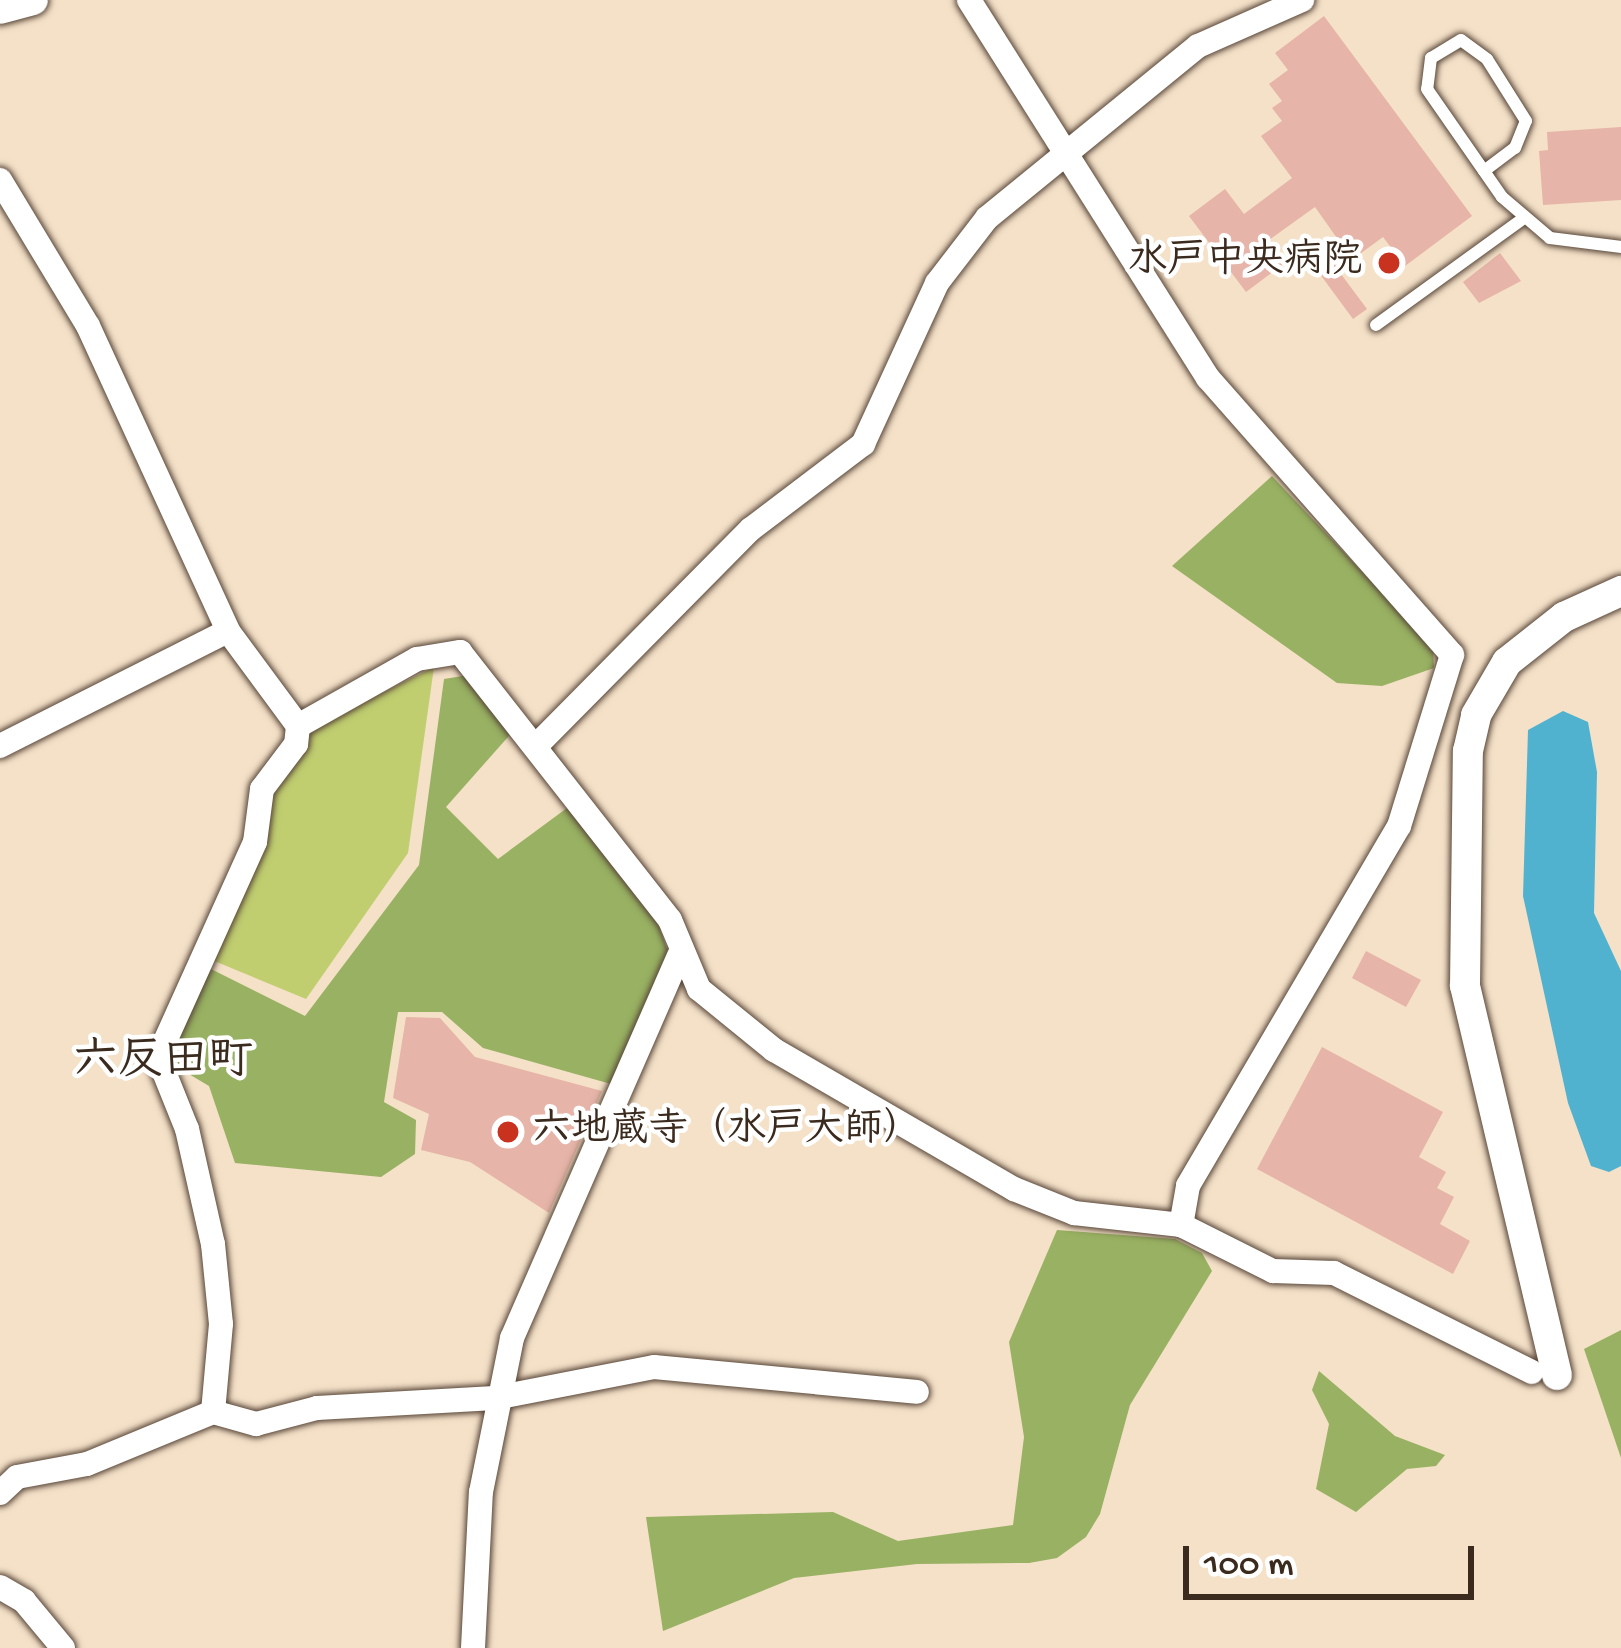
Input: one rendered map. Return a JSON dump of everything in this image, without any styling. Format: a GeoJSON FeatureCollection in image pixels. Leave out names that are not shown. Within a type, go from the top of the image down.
{"type":"FeatureCollection","features":[{"type":"Feature","properties":{"kind":"street"},"geometry":{"type":"LineString","coordinates":[[0,9],[33,0]]}},
{"type":"Feature","properties":{"kind":"street"},"geometry":{"type":"LineString","coordinates":[[969,0],[1208,378],[1452,656],[1399,826],[1188,1186],[1181,1225]]}},
{"type":"Feature","properties":{"kind":"street"},"geometry":{"type":"LineString","coordinates":[[537,745],[751,529],[863,444],[950,263],[987,218],[1198,46],[1303,0]]}},
{"type":"Feature","properties":{"kind":"street"},"geometry":{"type":"LineString","coordinates":[[0,180],[88,326],[227,631],[298,726],[296,744],[262,789],[255,842],[158,1058],[187,1129],[214,1244],[221,1324],[213,1412]]}},
{"type":"Feature","properties":{"kind":"street"},"geometry":{"type":"LineString","coordinates":[[1544,1373],[1465,986],[1468,751],[1476,715],[1508,662],[1564,617],[1621,591]]}},
{"type":"Feature","properties":{"kind":"street"},"geometry":{"type":"LineString","coordinates":[[0,746],[227,631]]}},
{"type":"Feature","properties":{"kind":"street"},"geometry":{"type":"LineString","coordinates":[[298,726],[417,659],[460,652],[670,920],[679,956],[728,1017],[774,1050],[1014,1189],[1073,1213],[1181,1225],[1273,1270],[1334,1273],[1544,1373]]}},
{"type":"Feature","properties":{"kind":"street"},"geometry":{"type":"LineString","coordinates":[[473,1648],[495,1398],[536,1274],[679,956]]}},
{"type":"Feature","properties":{"kind":"street"},"geometry":{"type":"LineString","coordinates":[[0,1492],[17,1477],[87,1464],[213,1412],[256,1424],[317,1408],[495,1398],[654,1366],[917,1392]]}},
{"type":"Feature","properties":{"kind":"street"},"geometry":{"type":"LineString","coordinates":[[0,1587],[64,1648]]}},
{"type":"Feature","properties":{"kind":"lane"},"geometry":{"type":"LineString","coordinates":[[1484,170],[1515,148],[1526,121],[1487,59],[1460,40],[1431,58],[1426,89],[1484,170],[1522,220],[1574,247],[1621,247]]}},
{"type":"Feature","properties":{"kind":"lane"},"geometry":{"type":"LineString","coordinates":[[1376,325],[1522,220]]}},
{"type":"Feature","properties":{"kind":"green space"},"geometry":{"type":"Polygon","coordinates":[[[1272,476],[1433,647],[1434,668],[1382,686],[1337,683],[1172,566],[1272,476]]]}},
{"type":"Feature","properties":{"kind":"green space"},"geometry":{"type":"Polygon","coordinates":[[[434,667],[408,853],[306,999],[212,960],[269,796],[306,731],[434,667]]]}},
{"type":"Feature","properties":{"kind":"green space"},"geometry":{"type":"Polygon","coordinates":[[[475,674],[515,729],[446,807],[498,859],[567,808],[659,926],[675,972],[611,1084],[483,1048],[442,1012],[398,1012],[384,1102],[416,1120],[415,1154],[381,1177],[235,1163],[209,1086],[167,1061],[205,966],[305,1016],[419,865],[444,679],[475,674]]]}},
{"type":"Feature","properties":{"kind":"green space"},"geometry":{"type":"Polygon","coordinates":[[[1057,1230],[1175,1239],[1202,1253],[1212,1271],[1130,1405],[1100,1514],[1086,1537],[1057,1558],[1029,1563],[917,1564],[794,1578],[663,1631],[646,1517],[833,1512],[898,1541],[1013,1525],[1024,1437],[1009,1342],[1057,1230]]]}},
{"type":"Feature","properties":{"kind":"green space"},"geometry":{"type":"Polygon","coordinates":[[[1621,1330],[1621,1458],[1584,1349],[1621,1330]]]}},
{"type":"Feature","properties":{"kind":"green space"},"geometry":{"type":"Polygon","coordinates":[[[1319,1371],[1395,1436],[1445,1455],[1436,1466],[1407,1469],[1356,1512],[1316,1489],[1329,1424],[1312,1390],[1319,1371]]]}},
{"type":"Feature","properties":{"kind":"water"},"geometry":{"type":"Polygon","coordinates":[[[1563,711],[1588,722],[1597,772],[1594,913],[1621,971],[1621,1166],[1609,1172],[1591,1166],[1568,1103],[1523,896],[1528,730],[1563,711]]]}},
{"type":"Feature","properties":{"kind":"building"},"geometry":{"type":"Polygon","coordinates":[[[1324,16],[1472,216],[1405,266],[1383,237],[1338,270],[1367,309],[1353,319],[1311,262],[1339,241],[1315,207],[1266,242],[1282,265],[1246,292],[1189,216],[1225,189],[1244,214],[1292,178],[1261,136],[1282,121],[1272,108],[1282,101],[1269,84],[1288,70],[1275,53],[1324,16]]]}},
{"type":"Feature","properties":{"kind":"building"},"geometry":{"type":"Polygon","coordinates":[[[1621,127],[1621,200],[1543,205],[1539,151],[1548,150],[1547,132],[1621,127]]]}},
{"type":"Feature","properties":{"kind":"building"},"geometry":{"type":"Polygon","coordinates":[[[1500,253],[1521,281],[1479,303],[1463,282],[1500,253]]]}},
{"type":"Feature","properties":{"kind":"building"},"geometry":{"type":"Polygon","coordinates":[[[1366,951],[1421,980],[1406,1007],[1352,978],[1366,951]]]}},
{"type":"Feature","properties":{"kind":"building","name":"六地蔵寺（水戸大師）"},"geometry":{"type":"Polygon","coordinates":[[[406,1017],[440,1018],[475,1057],[602,1091],[549,1213],[470,1162],[421,1150],[429,1114],[393,1098],[406,1017]]]}},
{"type":"Feature","properties":{"kind":"building"},"geometry":{"type":"Polygon","coordinates":[[[1322,1047],[1443,1112],[1419,1157],[1446,1172],[1437,1188],[1454,1197],[1440,1224],[1470,1241],[1453,1274],[1257,1169],[1322,1047]]]}},
{"type":"Feature","properties":{"kind":"place","name":"水戸中央病院"},"geometry":{"type":"Point","coordinates":[1389,263]}},
{"type":"Feature","properties":{"kind":"place","name":"六地蔵寺（水戸大師）"},"geometry":{"type":"Point","coordinates":[508,1132]}},
{"type":"Feature","properties":{"kind":"district","name":"六反田町"},"geometry":{"type":"Point","coordinates":[163,1064]}}]}
